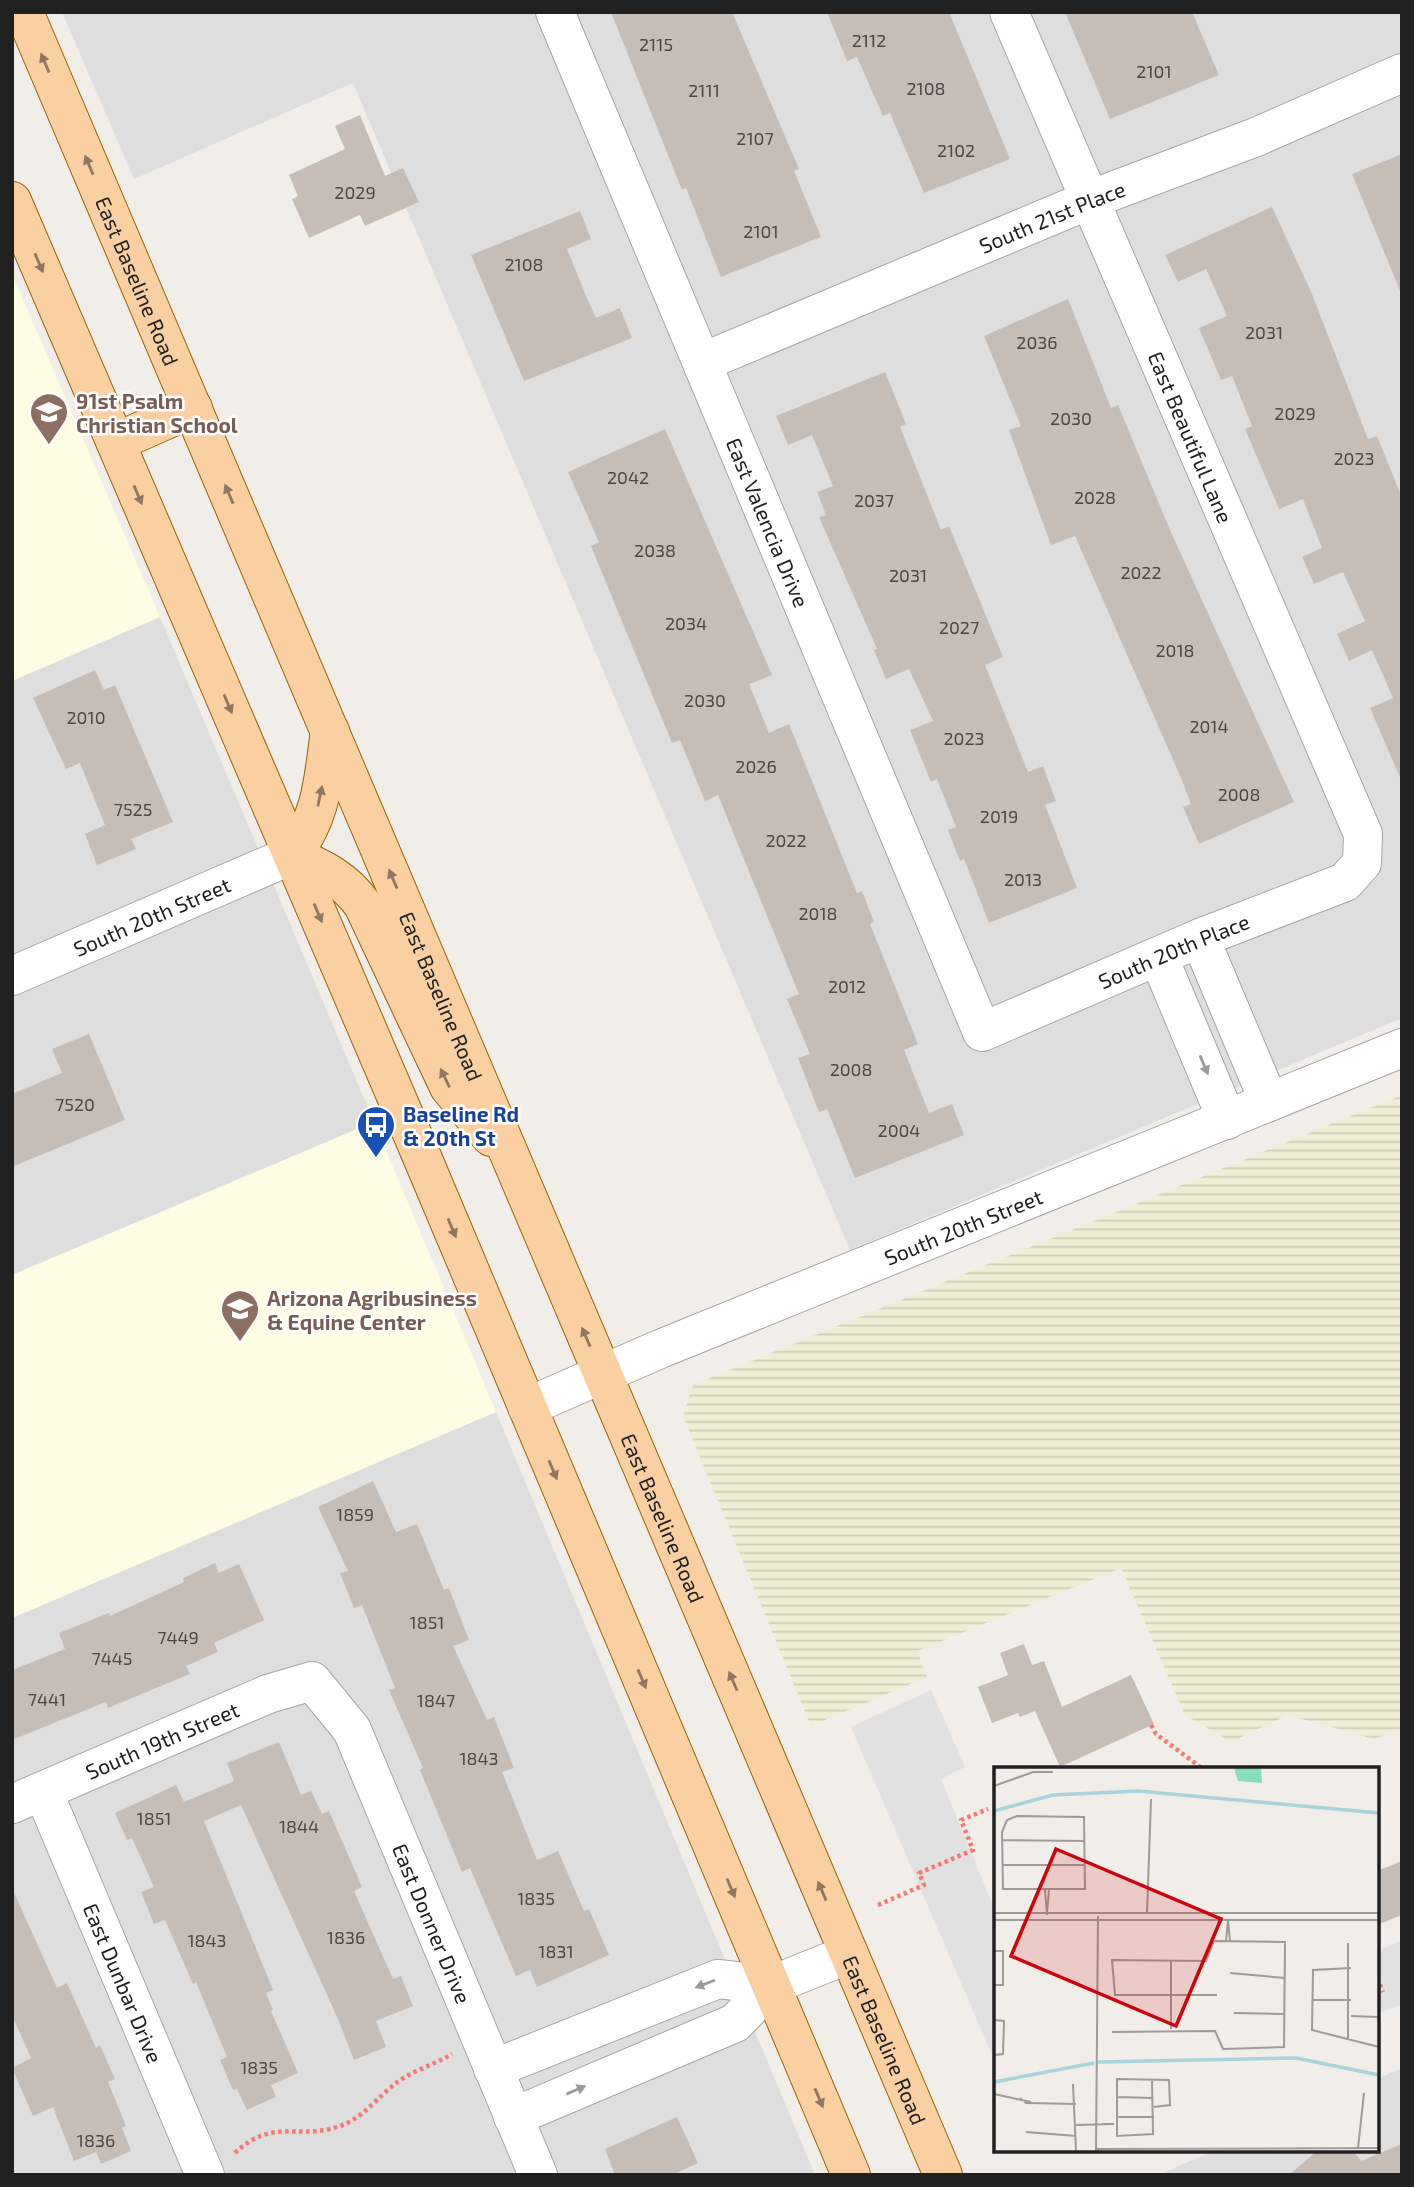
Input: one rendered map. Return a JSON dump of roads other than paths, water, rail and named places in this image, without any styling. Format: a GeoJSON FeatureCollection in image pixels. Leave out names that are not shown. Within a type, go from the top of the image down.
{"type":"FeatureCollection","features":[{"type":"Feature","properties":{"kind":"main road","name":"East Baseline Road"},"geometry":{"type":"LineString","coordinates":[[24,12],[943,2175]]}},
{"type":"Feature","properties":{"kind":"main road"},"geometry":{"type":"LineString","coordinates":[[12,201],[527,1407],[851,2175]]}},
{"type":"Feature","properties":{"kind":"main road"},"geometry":{"type":"LineString","coordinates":[[116,442],[193,408]]}},
{"type":"Feature","properties":{"kind":"main road"},"geometry":{"type":"LineString","coordinates":[[292,855],[310,833],[318,807],[330,731]]}},
{"type":"Feature","properties":{"kind":"main road"},"geometry":{"type":"LineString","coordinates":[[292,855],[334,875],[358,897],[373,920],[449,1087],[517,1170]]}},
{"type":"Feature","properties":{"kind":"street","name":"East Valencia Drive"},"geometry":{"type":"LineString","coordinates":[[555,12],[982,1032]]}},
{"type":"Feature","properties":{"kind":"street","name":"East Beautiful Lane"},"geometry":{"type":"LineString","coordinates":[[1009,12],[1363,834],[1362,863]]}},
{"type":"Feature","properties":{"kind":"street","name":"South 21st Place"},"geometry":{"type":"LineString","coordinates":[[703,362],[1089,200],[1256,136],[1402,73]]}},
{"type":"Feature","properties":{"kind":"street","name":"South 20th Street"},"geometry":{"type":"LineString","coordinates":[[12,976],[292,855]]}},
{"type":"Feature","properties":{"kind":"street","name":"South 20th Place"},"geometry":{"type":"LineString","coordinates":[[982,1032],[1200,938],[1345,882],[1362,863]]}},
{"type":"Feature","properties":{"kind":"street"},"geometry":{"type":"LineString","coordinates":[[1200,938],[1269,1102]]}},
{"type":"Feature","properties":{"kind":"street"},"geometry":{"type":"LineString","coordinates":[[1158,958],[1227,1120]]}},
{"type":"Feature","properties":{"kind":"street","name":"South 20th Street"},"geometry":{"type":"LineString","coordinates":[[527,1407],[1402,1048]]}},
{"type":"Feature","properties":{"kind":"street","name":"South 19th Street"},"geometry":{"type":"LineString","coordinates":[[28,1798],[268,1693],[312,1681]]}},
{"type":"Feature","properties":{"kind":"street","name":"East Donner Drive"},"geometry":{"type":"LineString","coordinates":[[312,1681],[352,1730],[538,2175]]}},
{"type":"Feature","properties":{"kind":"street","name":"East Dunbar Drive"},"geometry":{"type":"LineString","coordinates":[[28,1798],[220,2164]]}},
{"type":"Feature","properties":{"kind":"street"},"geometry":{"type":"LineString","coordinates":[[513,2117],[735,2023],[772,1985],[849,1954]]}},
{"type":"Feature","properties":{"kind":"street"},"geometry":{"type":"LineString","coordinates":[[493,2069],[718,1979],[772,1985]]}},
{"type":"Feature","properties":{"kind":"street"},"geometry":{"type":"LineString","coordinates":[[615,2019],[635,2065]]}},
{"type":"Feature","properties":{"kind":"place","name":"91st Psalm Christian School"},"geometry":{"type":"Point","coordinates":[49,446]}},
{"type":"Feature","properties":{"kind":"place","name":"Baseline Rd & 20th St"},"geometry":{"type":"Point","coordinates":[376,1159]}},
{"type":"Feature","properties":{"kind":"place","name":"Arizona Agribusiness & Equine Center"},"geometry":{"type":"Point","coordinates":[240,1343]}}]}
